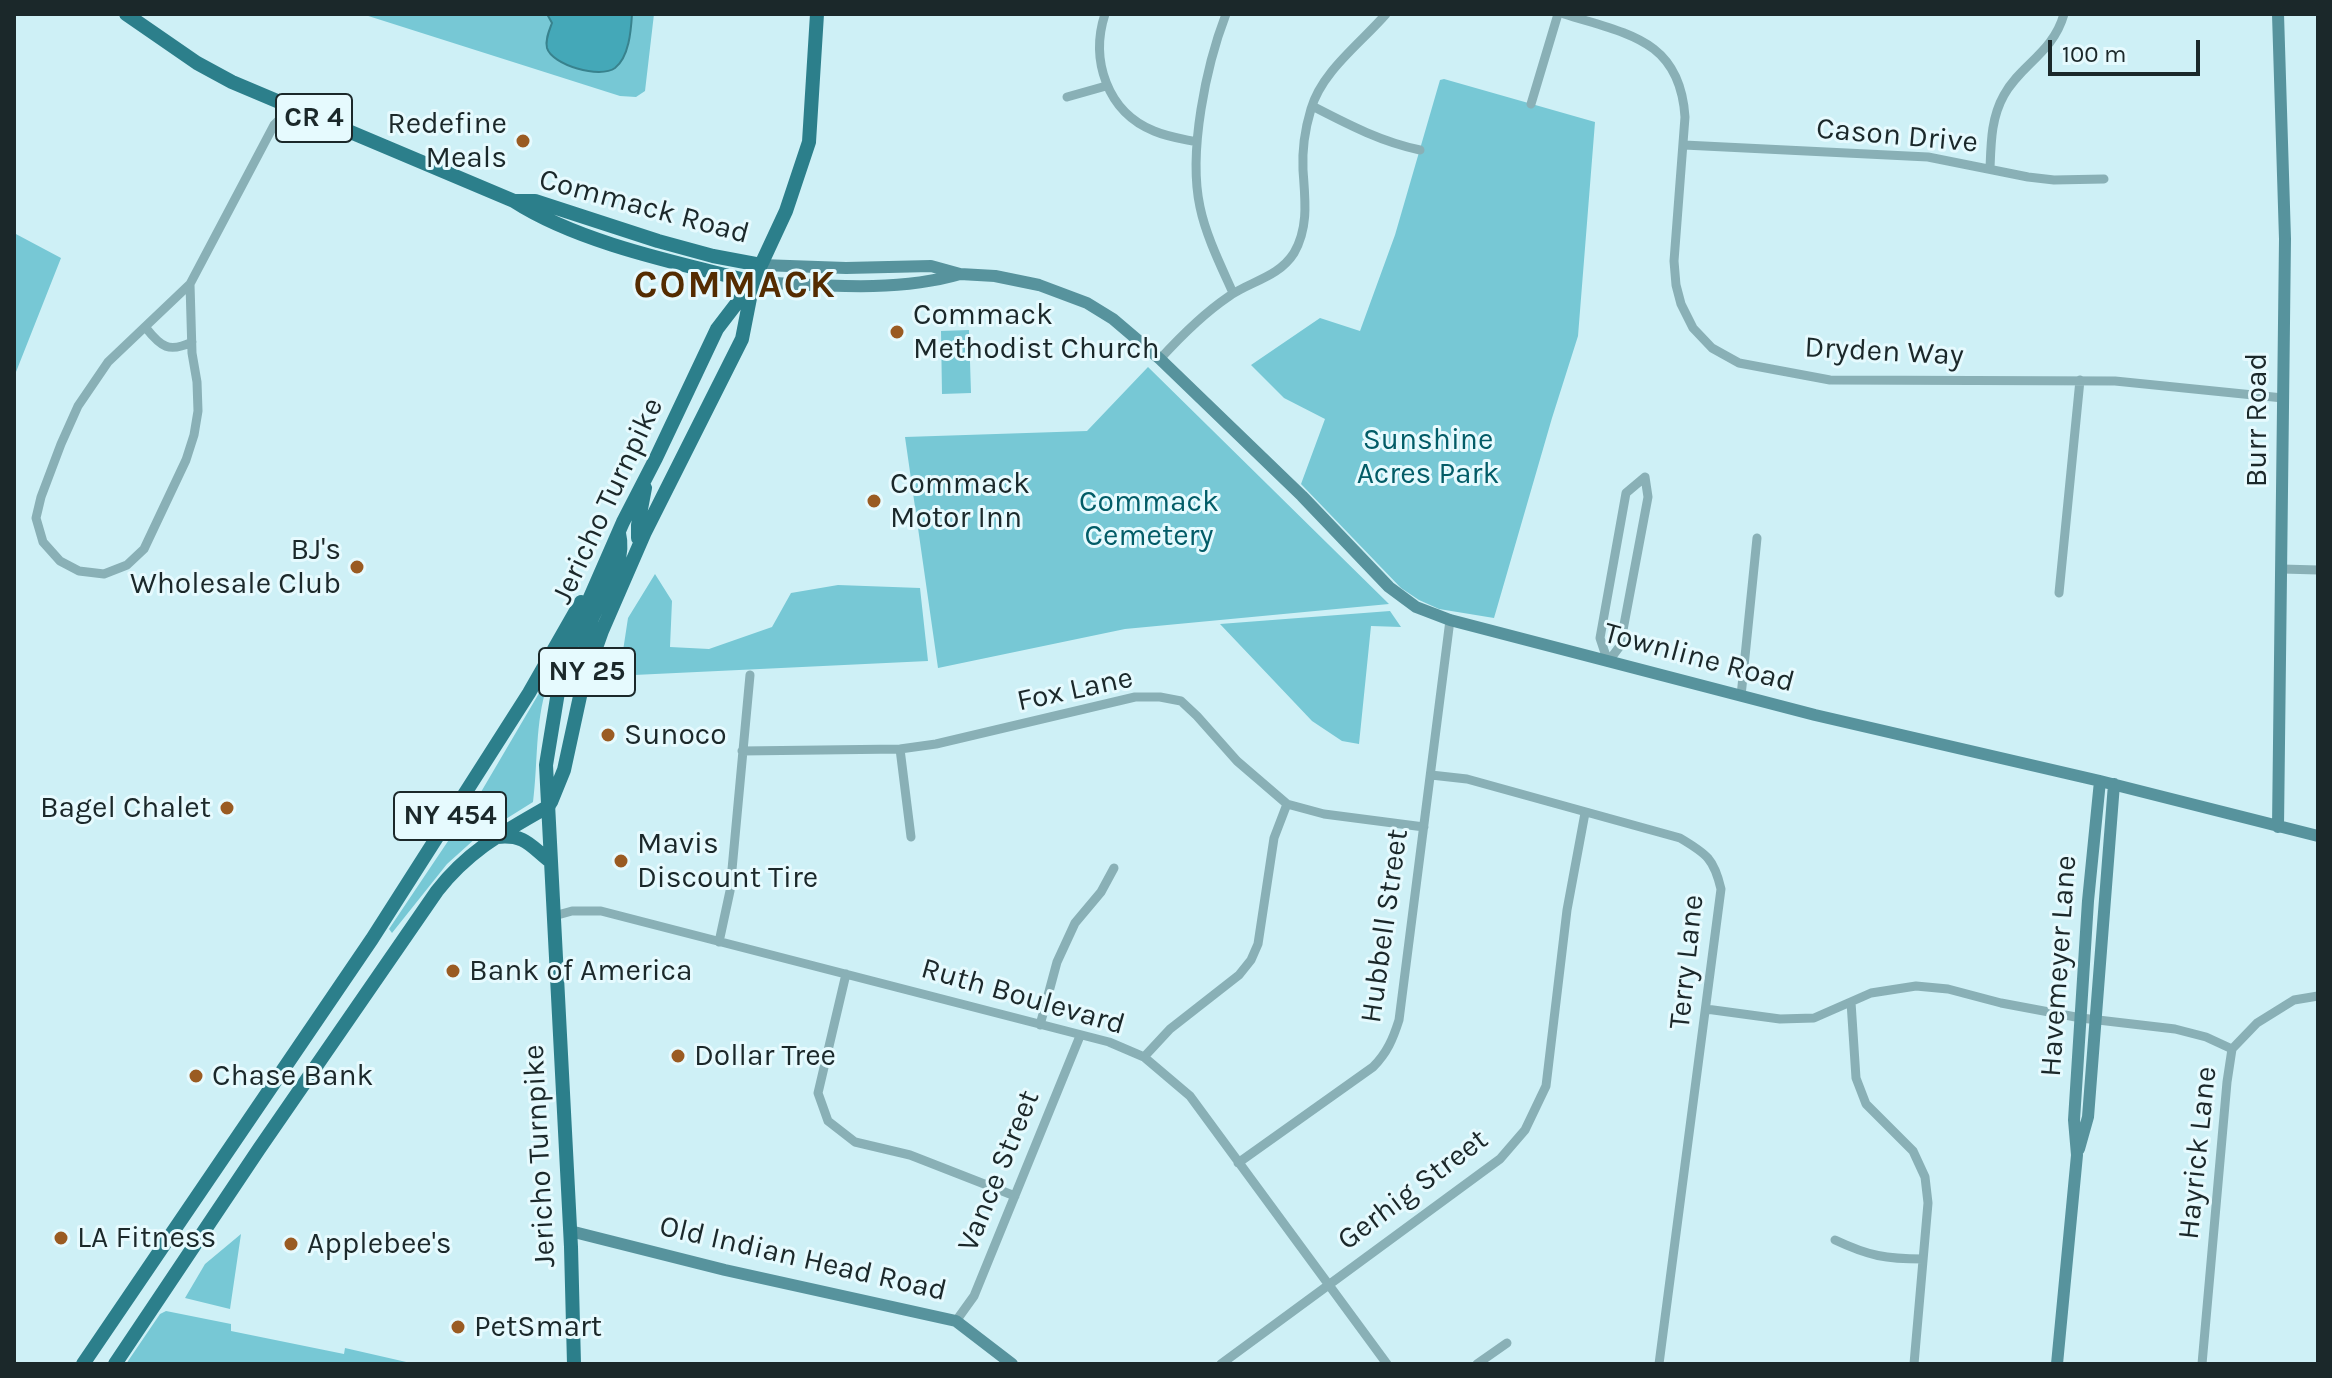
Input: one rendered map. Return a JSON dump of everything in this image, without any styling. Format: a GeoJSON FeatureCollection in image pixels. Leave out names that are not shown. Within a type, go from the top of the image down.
{"type":"FeatureCollection","features":[{"type":"Feature","properties":{"kind":"main road","name":"Commack Road"},"geometry":{"type":"LineString","coordinates":[[126,14],[147,20],[197,63],[246,89],[514,201],[547,219],[654,257],[753,282]]}},
{"type":"Feature","properties":{"kind":"main road","name":"Jericho Turnpike"},"geometry":{"type":"LineString","coordinates":[[575,1363],[546,765],[558,692],[581,618],[619,533],[717,329],[753,282],[786,211],[809,142],[817,14]]}},
{"type":"Feature","properties":{"kind":"main road","name":"Commack Road"},"geometry":{"type":"LineString","coordinates":[[514,201],[535,201],[658,241],[761,265]]}},
{"type":"Feature","properties":{"kind":"main road","name":"Jericho Turnpike"},"geometry":{"type":"LineString","coordinates":[[549,806],[564,770],[582,687],[602,631],[629,574],[640,542],[742,339],[753,282]]}},
{"type":"Feature","properties":{"kind":"main road"},"geometry":{"type":"LineString","coordinates":[[656,458],[677,469]]}},
{"type":"Feature","properties":{"kind":"main road"},"geometry":{"type":"LineString","coordinates":[[656,458],[658,469],[654,488],[657,510]]}},
{"type":"Feature","properties":{"kind":"main road"},"geometry":{"type":"LineString","coordinates":[[640,542],[637,533],[646,478]]}},
{"type":"Feature","properties":{"kind":"main road"},"geometry":{"type":"LineString","coordinates":[[582,687],[584,650],[591,623],[621,554],[619,533]]}},
{"type":"Feature","properties":{"kind":"main road","name":"NY 454"},"geometry":{"type":"LineString","coordinates":[[83,1364],[355,964],[529,693],[575,611],[602,572]]}},
{"type":"Feature","properties":{"kind":"main road","name":"NY 454"},"geometry":{"type":"LineString","coordinates":[[115,1364],[417,917],[461,863],[493,838],[549,806]]}},
{"type":"Feature","properties":{"kind":"main road"},"geometry":{"type":"LineString","coordinates":[[493,838],[521,838],[551,862]]}},
{"type":"Feature","properties":{"kind":"street"},"geometry":{"type":"LineString","coordinates":[[1105,14],[1099,35],[1099,56],[1106,86],[1118,105],[1135,121],[1154,131],[1197,142]]}},
{"type":"Feature","properties":{"kind":"street"},"geometry":{"type":"LineString","coordinates":[[1226,14],[1210,64],[1197,142],[1196,177],[1200,209],[1233,293]]}},
{"type":"Feature","properties":{"kind":"street"},"geometry":{"type":"LineString","coordinates":[[1160,359],[1211,309],[1233,293],[1268,278],[1292,256],[1302,238],[1306,214],[1304,142],[1312,106],[1333,70],[1386,14]]}},
{"type":"Feature","properties":{"kind":"street"},"geometry":{"type":"LineString","coordinates":[[1531,104],[1561,14]]}},
{"type":"Feature","properties":{"kind":"street","name":"Dryden Way"},"geometry":{"type":"LineString","coordinates":[[1561,14],[1624,33],[1649,45],[1669,62],[1684,94],[1684,145],[1674,261],[1676,285],[1693,328],[1712,348],[1739,363],[1830,380],[2115,381],[2283,398]]}},
{"type":"Feature","properties":{"kind":"street"},"geometry":{"type":"LineString","coordinates":[[1990,169],[1994,118],[2004,94],[2050,44],[2064,14]]}},
{"type":"Feature","properties":{"kind":"street","name":"Burr Road"},"geometry":{"type":"LineString","coordinates":[[2278,14],[2285,239],[2278,827]]}},
{"type":"Feature","properties":{"kind":"street"},"geometry":{"type":"LineString","coordinates":[[1067,97],[1106,86]]}},
{"type":"Feature","properties":{"kind":"street"},"geometry":{"type":"LineString","coordinates":[[1312,106],[1357,130],[1420,150]]}},
{"type":"Feature","properties":{"kind":"street"},"geometry":{"type":"LineString","coordinates":[[190,284],[198,411],[186,460],[144,549],[127,565],[104,574],[79,571],[60,561],[43,542],[36,518],[41,497],[71,421],[88,389],[108,362],[190,284],[274,125],[291,108]]}},
{"type":"Feature","properties":{"kind":"street","name":"Cason Drive"},"geometry":{"type":"LineString","coordinates":[[1684,145],[1928,157],[2054,180],[2104,179]]}},
{"type":"Feature","properties":{"kind":"street","name":"CR 4"},"geometry":{"type":"LineString","coordinates":[[761,265],[846,268],[931,266],[960,274],[995,276],[1039,285],[1068,295],[1113,319],[1160,359]]}},
{"type":"Feature","properties":{"kind":"street","name":"CR 4"},"geometry":{"type":"LineString","coordinates":[[753,282],[876,285],[931,282],[960,274]]}},
{"type":"Feature","properties":{"kind":"street"},"geometry":{"type":"LineString","coordinates":[[146,328],[167,348],[179,348],[192,342]]}},
{"type":"Feature","properties":{"kind":"street","name":"Townline Road"},"geometry":{"type":"LineString","coordinates":[[1160,359],[1300,495],[1389,587],[1416,607],[1450,620],[1741,696],[2114,784],[2318,836]]}},
{"type":"Feature","properties":{"kind":"street"},"geometry":{"type":"LineString","coordinates":[[2059,593],[2080,380]]}},
{"type":"Feature","properties":{"kind":"street"},"geometry":{"type":"LineString","coordinates":[[1645,477],[1648,497],[1620,646],[1608,662],[1600,638],[1626,493],[1645,477]]}},
{"type":"Feature","properties":{"kind":"street"},"geometry":{"type":"LineString","coordinates":[[1741,696],[1757,538]]}},
{"type":"Feature","properties":{"kind":"street"},"geometry":{"type":"LineString","coordinates":[[2282,569],[2318,570]]}},
{"type":"Feature","properties":{"kind":"street","name":"Hubbell Street"},"geometry":{"type":"LineString","coordinates":[[1238,1163],[1373,1067],[1389,1047],[1399,1020],[1450,620]]}},
{"type":"Feature","properties":{"kind":"street"},"geometry":{"type":"LineString","coordinates":[[719,942],[730,891],[750,675]]}},
{"type":"Feature","properties":{"kind":"street","name":"Fox Lane"},"geometry":{"type":"LineString","coordinates":[[742,751],[900,749],[988,734],[1135,697],[1160,697],[1181,701],[1237,761],[1287,804],[1324,814],[1424,827]]}},
{"type":"Feature","properties":{"kind":"street"},"geometry":{"type":"LineString","coordinates":[[900,749],[911,837]]}},
{"type":"Feature","properties":{"kind":"street","name":"Terry Lane"},"geometry":{"type":"LineString","coordinates":[[1431,775],[1467,779],[1680,838],[1704,852],[1716,866],[1721,889],[1659,1364]]}},
{"type":"Feature","properties":{"kind":"street","name":"Havemeyer Lane"},"geometry":{"type":"LineString","coordinates":[[2057,1364],[2077,1155],[2074,1120],[2088,901],[2100,781]]}},
{"type":"Feature","properties":{"kind":"street","name":"Havemeyer Lane"},"geometry":{"type":"LineString","coordinates":[[2077,1155],[2088,1117],[2114,784]]}},
{"type":"Feature","properties":{"kind":"street"},"geometry":{"type":"LineString","coordinates":[[1144,1057],[1170,1029],[1239,975],[1251,960],[1258,944],[1274,838],[1287,804]]}},
{"type":"Feature","properties":{"kind":"street","name":"Gerhig Street"},"geometry":{"type":"LineString","coordinates":[[1221,1364],[1500,1159],[1525,1130],[1546,1086],[1567,910],[1585,813]]}},
{"type":"Feature","properties":{"kind":"street"},"geometry":{"type":"LineString","coordinates":[[1040,1025],[1057,962],[1075,923],[1101,892],[1114,868]]}},
{"type":"Feature","properties":{"kind":"street","name":"Ruth Boulevard"},"geometry":{"type":"LineString","coordinates":[[554,916],[572,911],[601,911],[979,1007],[1109,1042],[1144,1057],[1190,1096],[1387,1364]]}},
{"type":"Feature","properties":{"kind":"street"},"geometry":{"type":"LineString","coordinates":[[846,974],[818,1093],[828,1121],[855,1142],[910,1155],[1015,1196]]}},
{"type":"Feature","properties":{"kind":"street"},"geometry":{"type":"LineString","coordinates":[[1706,1009],[1780,1019],[1814,1018],[1871,993],[1916,986],[1948,989],[2081,1018],[2175,1029],[2206,1037],[2232,1049]]}},
{"type":"Feature","properties":{"kind":"street","name":"Hayrick Lane"},"geometry":{"type":"LineString","coordinates":[[2202,1364],[2232,1049],[2257,1023],[2294,1000],[2318,996]]}},
{"type":"Feature","properties":{"kind":"street"},"geometry":{"type":"LineString","coordinates":[[1851,1002],[1856,1078],[1866,1104],[1913,1151],[1925,1177],[1928,1203],[1914,1364]]}},
{"type":"Feature","properties":{"kind":"street","name":"Vance Street"},"geometry":{"type":"LineString","coordinates":[[956,1321],[974,1296],[1080,1036]]}},
{"type":"Feature","properties":{"kind":"street","name":"Old Indian Head Road"},"geometry":{"type":"LineString","coordinates":[[570,1231],[725,1270],[956,1321],[1012,1364]]}},
{"type":"Feature","properties":{"kind":"street"},"geometry":{"type":"LineString","coordinates":[[1835,1240],[1862,1253],[1889,1259],[1923,1259]]}},
{"type":"Feature","properties":{"kind":"street"},"geometry":{"type":"LineString","coordinates":[[1477,1364],[1507,1343]]}},
{"type":"Feature","properties":{"kind":"green space"},"geometry":{"type":"Polygon","coordinates":[[[362,14],[654,14],[645,91],[636,97],[620,96],[362,14]]]}},
{"type":"Feature","properties":{"kind":"green space","name":"Sunshine Acres Park"},"geometry":{"type":"Polygon","coordinates":[[[1440,80],[1595,122],[1578,336],[1494,618],[1439,609],[1401,588],[1301,484],[1325,419],[1284,398],[1251,365],[1320,318],[1360,331],[1395,235],[1440,80]]]}},
{"type":"Feature","properties":{"kind":"green space"},"geometry":{"type":"Polygon","coordinates":[[[14,233],[61,258],[14,377],[14,233]]]}},
{"type":"Feature","properties":{"kind":"green space"},"geometry":{"type":"Polygon","coordinates":[[[969,330],[971,393],[942,394],[941,331],[969,330]]]}},
{"type":"Feature","properties":{"kind":"green space","name":"Commack Cemetery"},"geometry":{"type":"Polygon","coordinates":[[[1148,367],[1389,604],[1125,629],[938,668],[905,437],[1087,431],[1148,367]]]}},
{"type":"Feature","properties":{"kind":"green space"},"geometry":{"type":"Polygon","coordinates":[[[655,574],[672,601],[670,647],[709,649],[772,627],[791,593],[838,585],[920,588],[928,661],[634,675],[621,664],[628,618],[655,574]]]}},
{"type":"Feature","properties":{"kind":"green space"},"geometry":{"type":"Polygon","coordinates":[[[1390,611],[1401,627],[1371,626],[1359,744],[1342,741],[1312,721],[1220,624],[1390,611]]]}},
{"type":"Feature","properties":{"kind":"green space"},"geometry":{"type":"Polygon","coordinates":[[[545,683],[533,802],[477,837],[447,864],[392,933],[389,929],[481,792],[545,683]]]}},
{"type":"Feature","properties":{"kind":"green space"},"geometry":{"type":"Polygon","coordinates":[[[241,1234],[230,1309],[185,1298],[205,1264],[241,1234]]]}},
{"type":"Feature","properties":{"kind":"green space"},"geometry":{"type":"Polygon","coordinates":[[[166,1311],[231,1324],[231,1331],[344,1354],[345,1348],[415,1364],[126,1364],[160,1314],[166,1311]]]}},
{"type":"Feature","properties":{"kind":"shaded area"},"geometry":{"type":"Polygon","coordinates":[[[547,14],[632,14],[628,43],[620,63],[608,71],[599,72],[558,60],[547,48],[552,23],[547,14]]]}},
{"type":"Feature","properties":{"kind":"place","name":"Redefine Meals"},"geometry":{"type":"Point","coordinates":[523,141]}},
{"type":"Feature","properties":{"kind":"place","name":"Commack Methodist Church"},"geometry":{"type":"Point","coordinates":[897,332]}},
{"type":"Feature","properties":{"kind":"place","name":"Commack Motor Inn"},"geometry":{"type":"Point","coordinates":[874,501]}},
{"type":"Feature","properties":{"kind":"place","name":"BJ's Wholesale Club"},"geometry":{"type":"Point","coordinates":[357,567]}},
{"type":"Feature","properties":{"kind":"place","name":"Sunoco"},"geometry":{"type":"Point","coordinates":[608,735]}},
{"type":"Feature","properties":{"kind":"place","name":"Bagel Chalet"},"geometry":{"type":"Point","coordinates":[227,808]}},
{"type":"Feature","properties":{"kind":"place","name":"Mavis Discount Tire"},"geometry":{"type":"Point","coordinates":[621,861]}},
{"type":"Feature","properties":{"kind":"place","name":"Bank of America"},"geometry":{"type":"Point","coordinates":[453,971]}},
{"type":"Feature","properties":{"kind":"place","name":"Dollar Tree"},"geometry":{"type":"Point","coordinates":[678,1056]}},
{"type":"Feature","properties":{"kind":"place","name":"Chase Bank"},"geometry":{"type":"Point","coordinates":[196,1076]}},
{"type":"Feature","properties":{"kind":"place","name":"LA Fitness"},"geometry":{"type":"Point","coordinates":[61,1238]}},
{"type":"Feature","properties":{"kind":"place","name":"Applebee's"},"geometry":{"type":"Point","coordinates":[291,1244]}},
{"type":"Feature","properties":{"kind":"place","name":"PetSmart"},"geometry":{"type":"Point","coordinates":[458,1327]}},
{"type":"Feature","properties":{"kind":"district","name":"COMMACK"},"geometry":{"type":"Point","coordinates":[735,286]}}]}
